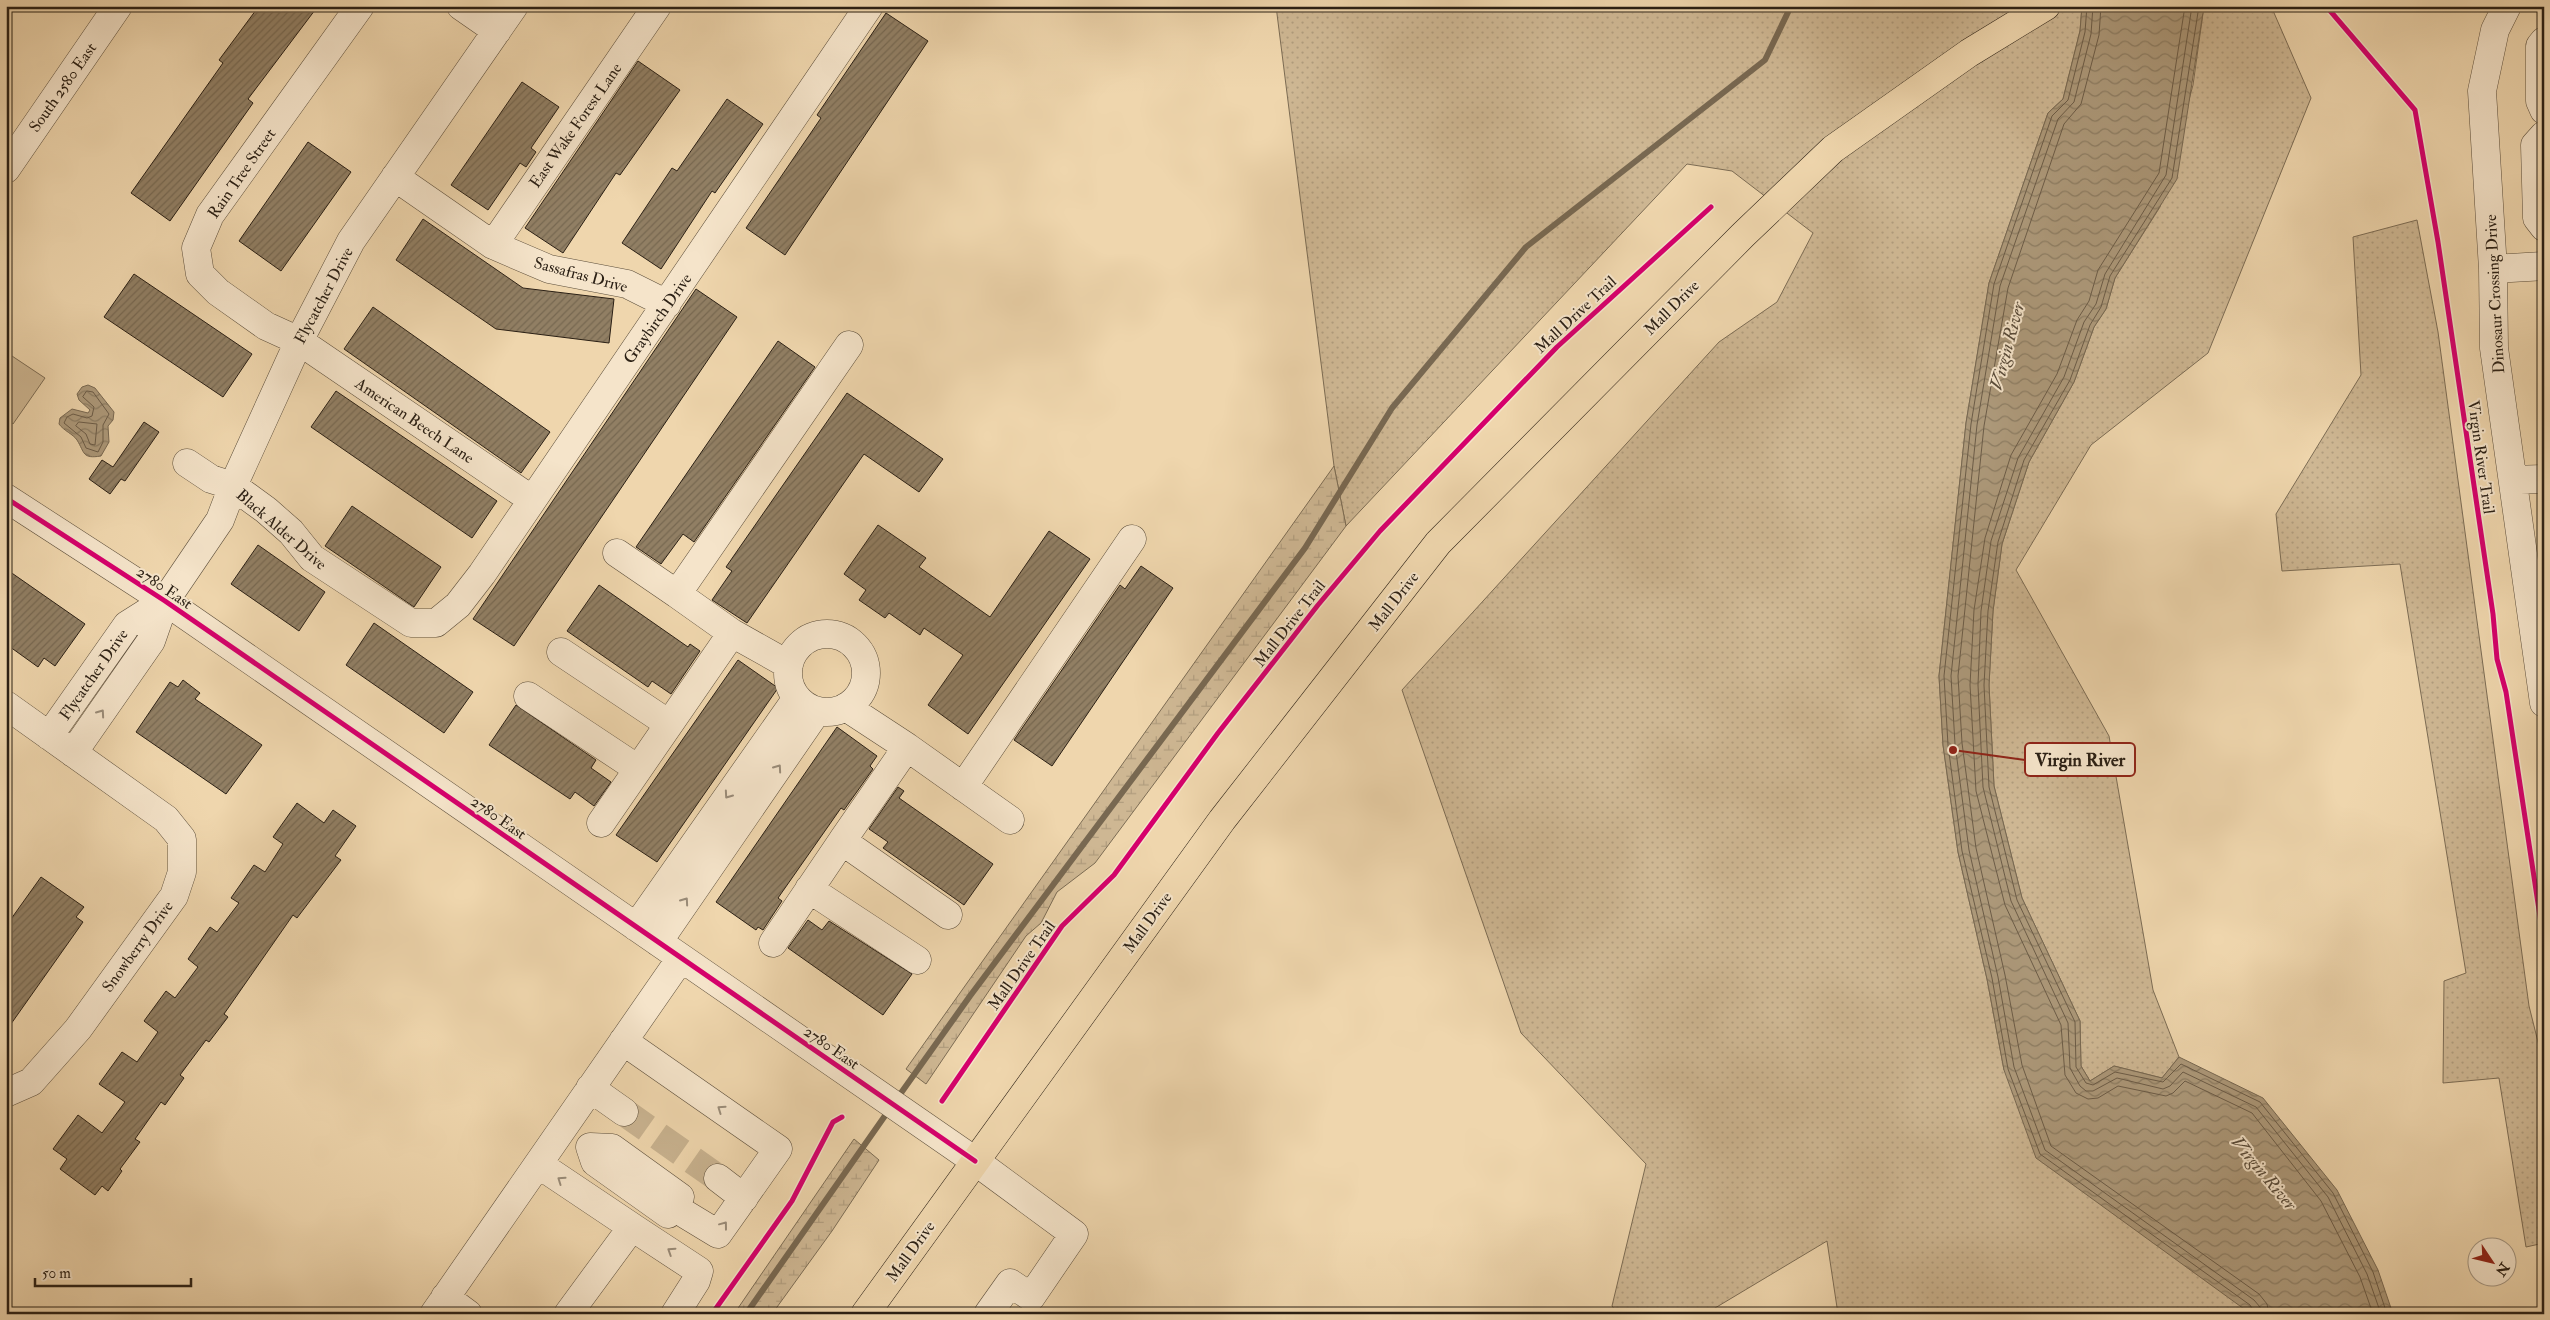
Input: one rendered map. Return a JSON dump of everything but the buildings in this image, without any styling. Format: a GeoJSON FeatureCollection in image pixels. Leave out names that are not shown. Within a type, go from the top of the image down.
{"type":"FeatureCollection","features":[{"type":"Feature","properties":{"kind":"main road","name":"Mall Drive"},"geometry":{"type":"LineString","coordinates":[[865,1314],[1222,820],[1438,543],[1743,235],[1833,149],[1969,52],[2046,6]]}},
{"type":"Feature","properties":{"kind":"street","name":"South 2580 East"},"geometry":{"type":"LineString","coordinates":[[6,168],[118,6]]}},
{"type":"Feature","properties":{"kind":"street","name":"Rain Tree Street"},"geometry":{"type":"LineString","coordinates":[[299,341],[266,326],[218,292],[200,274],[196,248],[210,215],[360,6]]}},
{"type":"Feature","properties":{"kind":"street"},"geometry":{"type":"LineString","coordinates":[[461,6],[497,31]]}},
{"type":"Feature","properties":{"kind":"street","name":"Flycatcher Drive"},"geometry":{"type":"LineString","coordinates":[[73,753],[151,640],[165,601],[220,520],[232,486],[299,341],[351,241],[514,6]]}},
{"type":"Feature","properties":{"kind":"street","name":"East Wake Forest Lane"},"geometry":{"type":"LineString","coordinates":[[492,244],[657,6]]}},
{"type":"Feature","properties":{"kind":"street","name":"Graybirch Drive"},"geometry":{"type":"LineString","coordinates":[[436,623],[458,605],[667,304],[869,6]]}},
{"type":"Feature","properties":{"kind":"street","name":"Dinosaur Crossing Drive"},"geometry":{"type":"LineString","coordinates":[[2507,6],[2495,30],[2482,90],[2493,269],[2494,348],[2541,657],[2544,703]]}},
{"type":"Feature","properties":{"kind":"street"},"geometry":{"type":"LineString","coordinates":[[2544,41],[2540,46],[2540,101],[2544,110]]}},
{"type":"Feature","properties":{"kind":"street"},"geometry":{"type":"LineString","coordinates":[[2544,135],[2535,145],[2537,218],[2544,227]]}},
{"type":"Feature","properties":{"kind":"street","name":"Sassafras Drive"},"geometry":{"type":"LineString","coordinates":[[395,177],[492,244],[549,268],[627,284],[667,304]]}},
{"type":"Feature","properties":{"kind":"street"},"geometry":{"type":"LineString","coordinates":[[2493,269],[2544,266]]}},
{"type":"Feature","properties":{"kind":"street","name":"American Beech Lane"},"geometry":{"type":"LineString","coordinates":[[299,341],[531,499]]}},
{"type":"Feature","properties":{"kind":"street"},"geometry":{"type":"LineString","coordinates":[[677,594],[849,345]]}},
{"type":"Feature","properties":{"kind":"street","name":"Black Alder Drive"},"geometry":{"type":"LineString","coordinates":[[187,463],[211,479],[232,486],[266,510],[291,532],[312,558],[411,623],[436,623]]}},
{"type":"Feature","properties":{"kind":"street"},"geometry":{"type":"LineString","coordinates":[[2513,480],[2544,479]]}},
{"type":"Feature","properties":{"kind":"street","name":"2780 East"},"geometry":{"type":"LineString","coordinates":[[6,498],[165,601],[975,1160],[1074,1234],[1031,1297],[1010,1283],[988,1314]]}},
{"type":"Feature","properties":{"kind":"street"},"geometry":{"type":"LineString","coordinates":[[963,787],[1132,539]]}},
{"type":"Feature","properties":{"kind":"street"},"geometry":{"type":"LineString","coordinates":[[617,553],[732,633],[789,665]]}},
{"type":"Feature","properties":{"kind":"street","name":"Flycatcher Drive"},"geometry":{"type":"LineString","coordinates":[[50,736],[127,625],[165,601]]}},
{"type":"Feature","properties":{"kind":"street"},"geometry":{"type":"LineString","coordinates":[[601,823],[732,633]]}},
{"type":"Feature","properties":{"kind":"street"},"geometry":{"type":"LineString","coordinates":[[826,634],[839,636],[851,642],[860,651],[865,663],[866,676],[864,688],[857,699],[846,707],[827,713],[807,704],[791,688],[789,665],[794,652],[802,643],[814,636],[826,634]]}},
{"type":"Feature","properties":{"kind":"street"},"geometry":{"type":"LineString","coordinates":[[561,652],[669,724]]}},
{"type":"Feature","properties":{"kind":"street"},"geometry":{"type":"LineString","coordinates":[[528,696],[638,769]]}},
{"type":"Feature","properties":{"kind":"street"},"geometry":{"type":"LineString","coordinates":[[647,934],[807,704]]}},
{"type":"Feature","properties":{"kind":"street","name":"Snowberry Drive"},"geometry":{"type":"LineString","coordinates":[[6,705],[166,819],[182,839],[182,872],[174,896],[78,1029],[31,1082],[6,1093]]}},
{"type":"Feature","properties":{"kind":"street"},"geometry":{"type":"LineString","coordinates":[[846,707],[907,747],[1010,820]]}},
{"type":"Feature","properties":{"kind":"street"},"geometry":{"type":"LineString","coordinates":[[772,943],[907,747]]}},
{"type":"Feature","properties":{"kind":"street"},"geometry":{"type":"LineString","coordinates":[[842,841],[948,915]]}},
{"type":"Feature","properties":{"kind":"street"},"geometry":{"type":"LineString","coordinates":[[809,889],[917,960]]}},
{"type":"Feature","properties":{"kind":"street"},"geometry":{"type":"LineString","coordinates":[[468,1314],[439,1306],[681,958]]}},
{"type":"Feature","properties":{"kind":"street"},"geometry":{"type":"LineString","coordinates":[[563,1128],[590,1147],[595,1162],[718,1234],[778,1149],[623,1041]]}},
{"type":"Feature","properties":{"kind":"street"},"geometry":{"type":"LineString","coordinates":[[590,1088],[624,1112]]}},
{"type":"Feature","properties":{"kind":"street"},"geometry":{"type":"LineString","coordinates":[[538,1164],[699,1272],[696,1281],[675,1314]]}},
{"type":"Feature","properties":{"kind":"street"},"geometry":{"type":"LineString","coordinates":[[718,1178],[744,1198]]}},
{"type":"Feature","properties":{"kind":"street"},"geometry":{"type":"LineString","coordinates":[[568,1314],[632,1227]]}},
{"type":"Feature","properties":{"kind":"green space"},"geometry":{"type":"Polygon","coordinates":[[[1276,6],[2082,6],[2080,31],[2063,99],[2048,113],[1989,283],[1966,423],[1939,676],[1943,745],[1958,852],[1987,979],[2004,1070],[2251,1314],[1838,1314],[1827,1241],[1705,1314],[1618,1314],[1612,1306],[1646,1164],[1521,1033],[1402,690],[1719,342],[1777,302],[1813,233],[1732,171],[1687,164],[1346,526],[1334,466],[1276,6]]]}},
{"type":"Feature","properties":{"kind":"green space"},"geometry":{"type":"Polygon","coordinates":[[[2204,6],[2271,6],[2311,98],[2208,353],[2091,445],[2016,570],[2109,736],[2153,990],[2179,1057],[2162,1078],[2114,1066],[2090,1081],[2081,1066],[2080,1021],[2022,898],[1994,786],[1989,685],[1993,611],[2002,544],[2029,462],[2074,382],[2094,327],[2106,309],[2115,278],[2160,207],[2193,85],[2204,6]]]}},
{"type":"Feature","properties":{"kind":"green space"},"geometry":{"type":"Polygon","coordinates":[[[2417,220],[2438,332],[2529,1006],[2544,1066],[2544,1243],[2526,1247],[2499,1078],[2443,1083],[2444,981],[2466,973],[2400,564],[2282,571],[2276,514],[2361,375],[2353,237],[2417,220]]]}},
{"type":"Feature","properties":{"kind":"green space"},"geometry":{"type":"Polygon","coordinates":[[[6,352],[45,378],[13,424],[6,419],[6,352]]]}},
{"type":"Feature","properties":{"kind":"green space"},"geometry":{"type":"Polygon","coordinates":[[[1334,466],[1346,526],[1095,863],[1057,892],[1041,923],[1026,936],[926,1084],[906,1069],[1334,466]]]}},
{"type":"Feature","properties":{"kind":"green space"},"geometry":{"type":"Polygon","coordinates":[[[854,1139],[879,1160],[832,1231],[772,1314],[734,1314],[854,1139]]]}},
{"type":"Feature","properties":{"kind":"water"},"geometry":{"type":"Polygon","coordinates":[[[2082,6],[2204,6],[2177,179],[2115,278],[2106,309],[2094,327],[2074,382],[2029,462],[2002,544],[1993,611],[1989,685],[1994,786],[2022,898],[2080,1021],[2081,1066],[2090,1081],[2114,1066],[2162,1078],[2179,1057],[2263,1098],[2337,1190],[2378,1270],[2393,1314],[2251,1314],[2036,1158],[2004,1070],[1987,979],[1958,852],[1943,745],[1939,676],[1966,423],[1989,283],[2048,113],[2063,99],[2080,31],[2082,6]]]}},
{"type":"Feature","properties":{"kind":"water"},"geometry":{"type":"Polygon","coordinates":[[[88,385],[95,388],[114,412],[113,420],[108,426],[109,442],[101,456],[87,456],[77,440],[59,424],[60,418],[72,409],[88,413],[90,410],[79,400],[77,394],[82,387],[88,385]]]}},
{"type":"Feature","properties":{"kind":"waterway"},"geometry":{"type":"LineString","coordinates":[[896,1100],[970,996],[1305,548],[1392,408],[1526,247],[1765,60],[1791,6]]}},
{"type":"Feature","properties":{"kind":"waterway"},"geometry":{"type":"LineString","coordinates":[[746,1314],[889,1110]]}},
{"type":"Feature","properties":{"kind":"tunnel"},"geometry":{"type":"LineString","coordinates":[[624,1112],[718,1178]]}},
{"type":"Feature","properties":{"kind":"cycle path","name":"Virgin River Trail"},"geometry":{"type":"LineString","coordinates":[[2326,6],[2415,110],[2438,242],[2493,614],[2497,659],[2506,692],[2544,943]]}},
{"type":"Feature","properties":{"kind":"cycle path","name":"Mall Drive Trail"},"geometry":{"type":"LineString","coordinates":[[942,1101],[1062,926],[1114,875],[1218,733],[1318,605],[1380,531],[1557,347],[1711,207]]}},
{"type":"Feature","properties":{"kind":"cycle path"},"geometry":{"type":"LineString","coordinates":[[6,498],[165,601],[975,1161]]}},
{"type":"Feature","properties":{"kind":"cycle path"},"geometry":{"type":"LineString","coordinates":[[712,1314],[792,1201],[833,1122],[842,1117]]}},
{"type":"Feature","properties":{"kind":"place","name":"Virgin River"},"geometry":{"type":"Point","coordinates":[1953,750]}}]}
